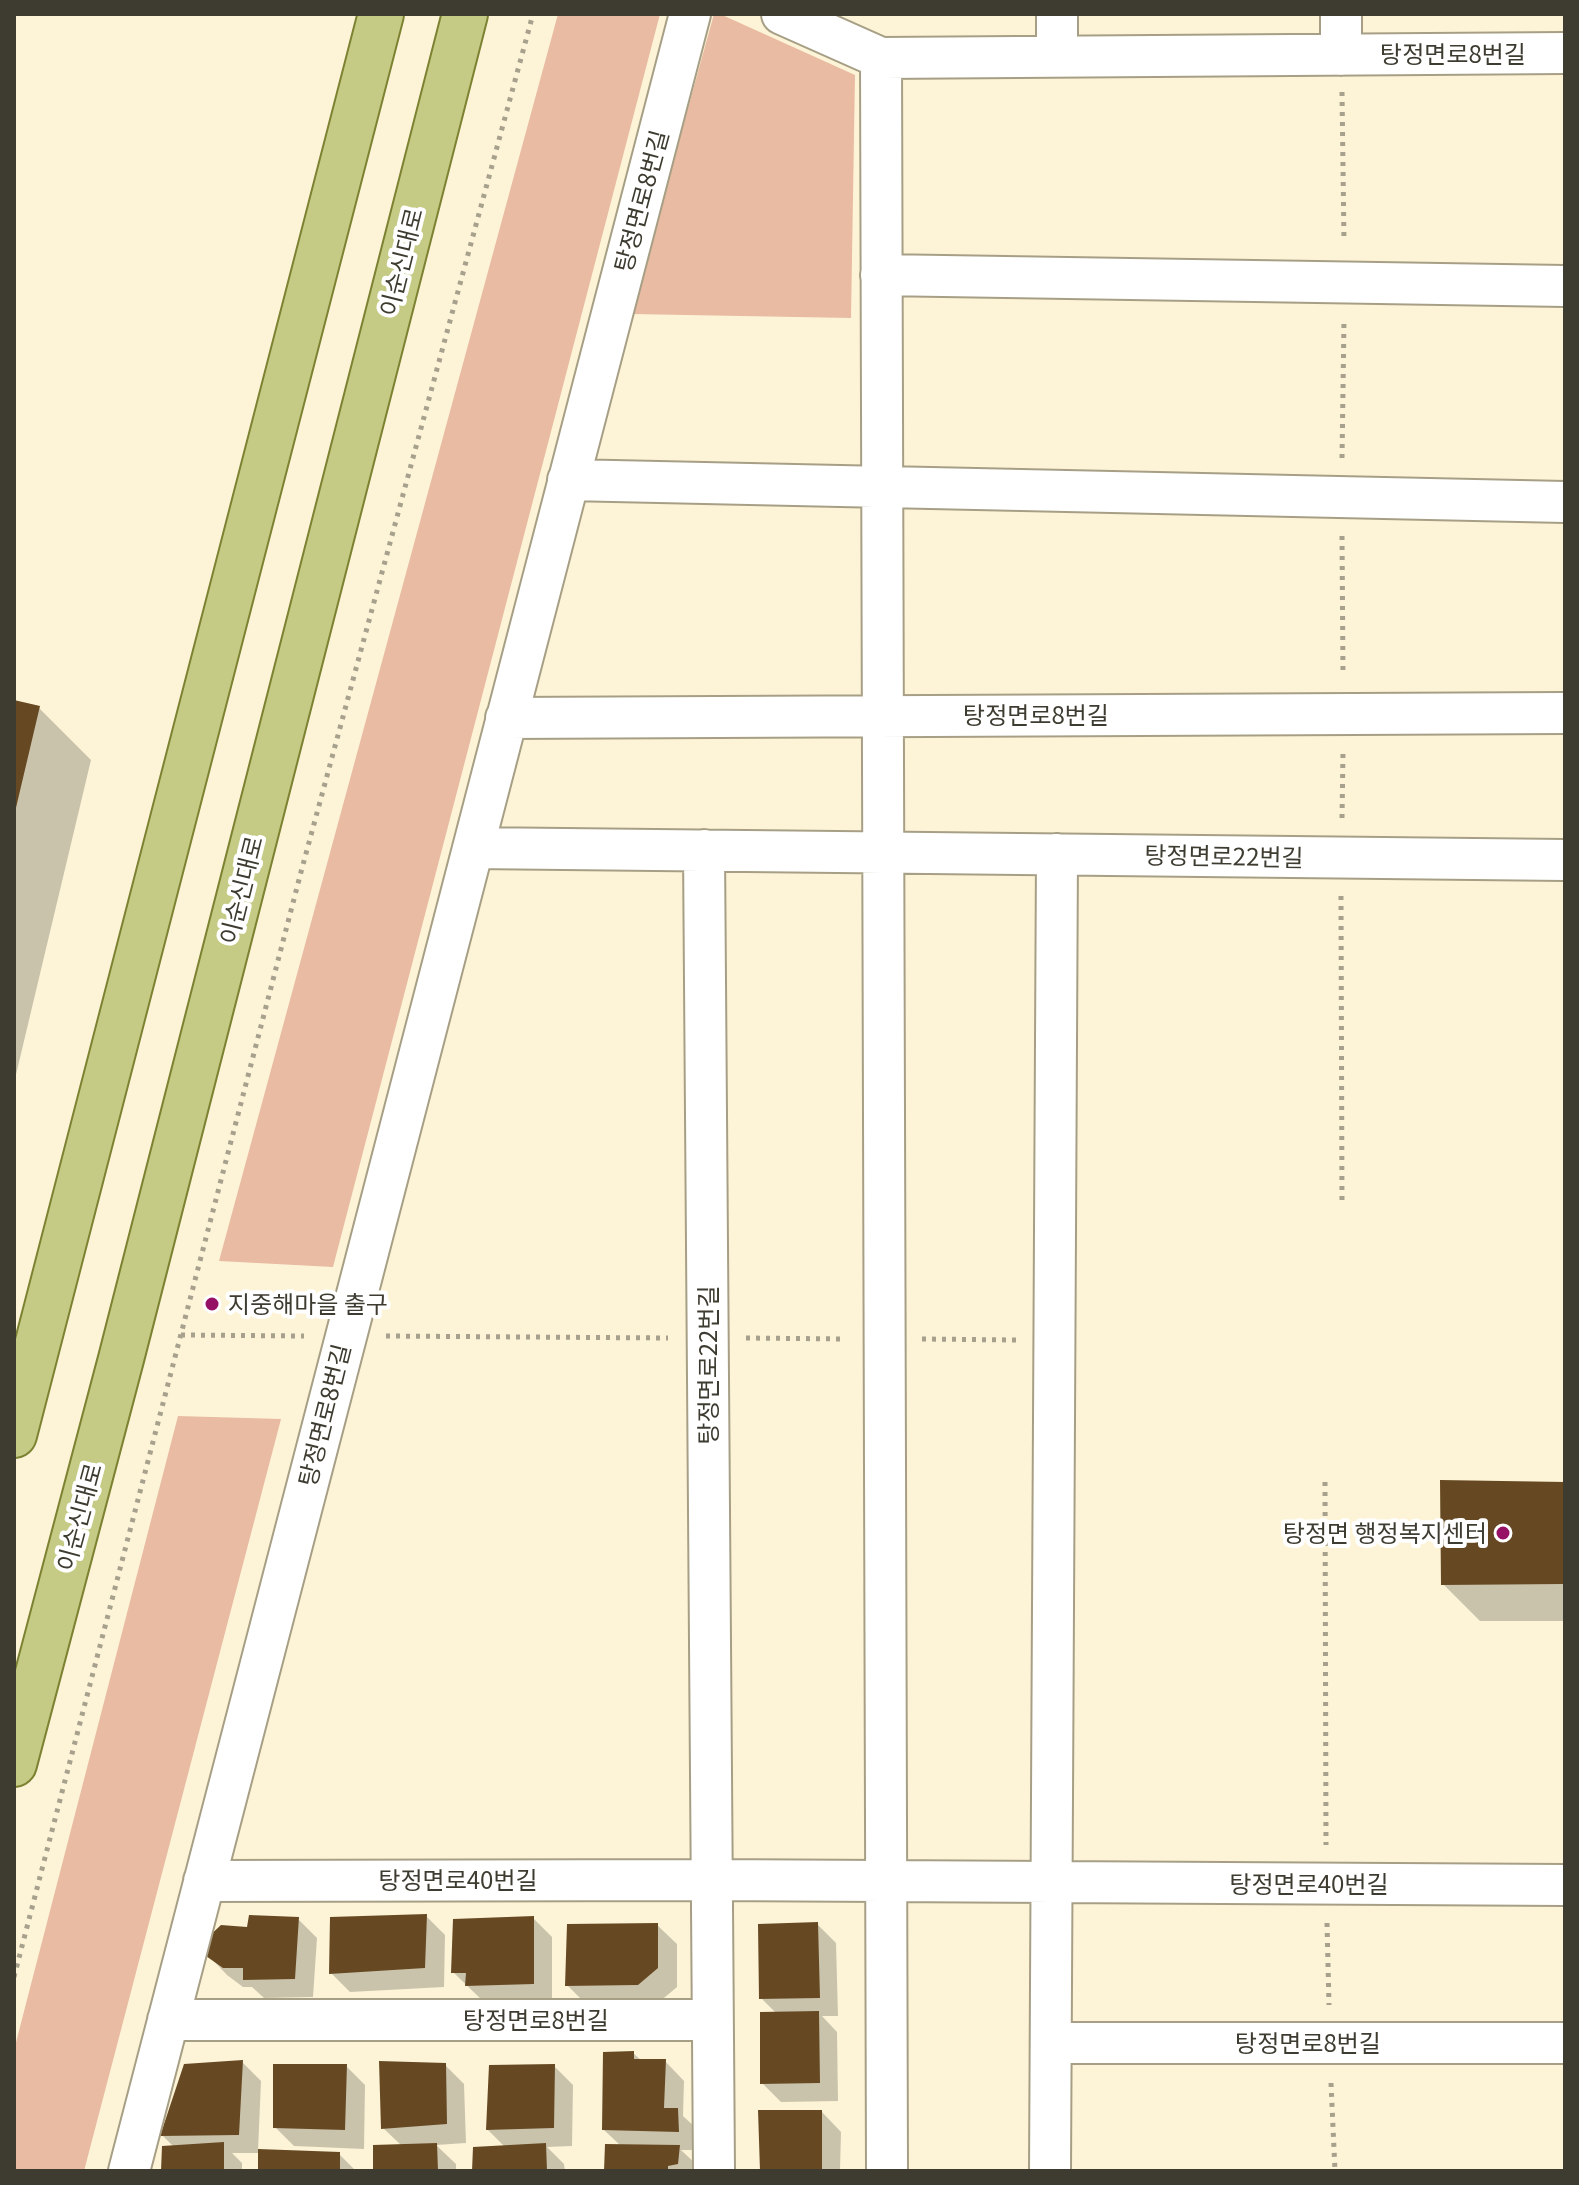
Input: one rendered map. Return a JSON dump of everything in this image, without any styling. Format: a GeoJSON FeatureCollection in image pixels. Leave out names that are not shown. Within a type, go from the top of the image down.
{"type":"FeatureCollection","features":[{"type":"Feature","properties":{"kind":"main road"},"geometry":{"type":"LineString","coordinates":[[14,1435],[381,14]]}},
{"type":"Feature","properties":{"kind":"main road","name":"이순신대로"},"geometry":{"type":"LineString","coordinates":[[14,1764],[133,1312],[465,14]]}},
{"type":"Feature","properties":{"kind":"street","name":"탕정면로8번길"},"geometry":{"type":"LineString","coordinates":[[129,2171],[690,14]]}},
{"type":"Feature","properties":{"kind":"street","name":"탕정면로8번길"},"geometry":{"type":"LineString","coordinates":[[782,14],[881,58],[1565,53]]}},
{"type":"Feature","properties":{"kind":"street"},"geometry":{"type":"LineString","coordinates":[[1057,14],[1057,56]]}},
{"type":"Feature","properties":{"kind":"street"},"geometry":{"type":"LineString","coordinates":[[1341,14],[1341,55]]}},
{"type":"Feature","properties":{"kind":"street"},"geometry":{"type":"LineString","coordinates":[[881,58],[887,2171]]}},
{"type":"Feature","properties":{"kind":"street"},"geometry":{"type":"LineString","coordinates":[[881,275],[1565,286]]}},
{"type":"Feature","properties":{"kind":"street"},"geometry":{"type":"LineString","coordinates":[[568,480],[1565,502]]}},
{"type":"Feature","properties":{"kind":"street","name":"탕정면로8번길"},"geometry":{"type":"LineString","coordinates":[[506,718],[1565,713]]}},
{"type":"Feature","properties":{"kind":"street","name":"탕정면로22번길"},"geometry":{"type":"LineString","coordinates":[[473,848],[1565,860]]}},
{"type":"Feature","properties":{"kind":"street","name":"탕정면로22번길"},"geometry":{"type":"LineString","coordinates":[[704,850],[712,1880]]}},
{"type":"Feature","properties":{"kind":"street"},"geometry":{"type":"LineString","coordinates":[[1050,2171],[1057,854]]}},
{"type":"Feature","properties":{"kind":"street"},"geometry":{"type":"LineString","coordinates":[[712,1880],[714,2171]]}},
{"type":"Feature","properties":{"kind":"street","name":"탕정면로40번길"},"geometry":{"type":"LineString","coordinates":[[204,1881],[712,1880],[1565,1885]]}},
{"type":"Feature","properties":{"kind":"street","name":"탕정면로8번길"},"geometry":{"type":"LineString","coordinates":[[168,2020],[712,2020]]}},
{"type":"Feature","properties":{"kind":"street","name":"탕정면로8번길"},"geometry":{"type":"LineString","coordinates":[[1051,2043],[1565,2043]]}},
{"type":"Feature","properties":{"kind":"path"},"geometry":{"type":"LineString","coordinates":[[14,1977],[301,872],[533,14]]}},
{"type":"Feature","properties":{"kind":"path"},"geometry":{"type":"LineString","coordinates":[[1341,55],[1344,282],[1341,497],[1344,714],[1341,857],[1342,1206]]}},
{"type":"Feature","properties":{"kind":"path"},"geometry":{"type":"LineString","coordinates":[[181,1335],[1055,1340]]}},
{"type":"Feature","properties":{"kind":"path"},"geometry":{"type":"LineString","coordinates":[[1325,1482],[1326,1884],[1335,2171]]}},
{"type":"Feature","properties":{"kind":"shaded area"},"geometry":{"type":"Polygon","coordinates":[[[558,14],[660,14],[333,1267],[219,1261],[558,14]]]}},
{"type":"Feature","properties":{"kind":"shaded area"},"geometry":{"type":"Polygon","coordinates":[[[714,14],[855,75],[851,318],[631,314],[714,14]]]}},
{"type":"Feature","properties":{"kind":"shaded area"},"geometry":{"type":"Polygon","coordinates":[[[178,1416],[281,1419],[84,2171],[14,2171],[14,2050],[178,1416]]]}},
{"type":"Feature","properties":{"kind":"building"},"geometry":{"type":"Polygon","coordinates":[[[14,700],[40,706],[15,812],[14,812],[14,700]]]}},
{"type":"Feature","properties":{"kind":"building","name":"탕정면 행정복지센터"},"geometry":{"type":"Polygon","coordinates":[[[1440,1480],[1565,1482],[1565,1584],[1441,1585],[1440,1480]]]}},
{"type":"Feature","properties":{"kind":"building"},"geometry":{"type":"Polygon","coordinates":[[[427,1914],[425,1968],[329,1974],[330,1917],[427,1914]]]}},
{"type":"Feature","properties":{"kind":"building"},"geometry":{"type":"Polygon","coordinates":[[[249,1915],[299,1917],[295,1979],[243,1980],[243,1968],[223,1968],[206,1956],[206,1939],[221,1925],[247,1927],[249,1915]]]}},
{"type":"Feature","properties":{"kind":"building"},"geometry":{"type":"Polygon","coordinates":[[[534,1916],[534,1984],[465,1986],[466,1973],[451,1973],[453,1919],[534,1916]]]}},
{"type":"Feature","properties":{"kind":"building"},"geometry":{"type":"Polygon","coordinates":[[[818,1922],[820,1998],[759,1999],[758,1924],[818,1922]]]}},
{"type":"Feature","properties":{"kind":"building"},"geometry":{"type":"Polygon","coordinates":[[[658,1923],[658,1968],[638,1985],[565,1986],[567,1924],[658,1923]]]}},
{"type":"Feature","properties":{"kind":"building"},"geometry":{"type":"Polygon","coordinates":[[[819,2011],[820,2083],[760,2084],[760,2012],[819,2011]]]}},
{"type":"Feature","properties":{"kind":"building"},"geometry":{"type":"Polygon","coordinates":[[[634,2051],[634,2059],[666,2059],[664,2108],[678,2108],[679,2132],[602,2130],[603,2052],[634,2051]]]}},
{"type":"Feature","properties":{"kind":"building"},"geometry":{"type":"Polygon","coordinates":[[[243,2060],[239,2135],[160,2136],[184,2064],[243,2060]]]}},
{"type":"Feature","properties":{"kind":"building"},"geometry":{"type":"Polygon","coordinates":[[[379,2061],[446,2063],[447,2124],[381,2129],[379,2061]]]}},
{"type":"Feature","properties":{"kind":"building"},"geometry":{"type":"Polygon","coordinates":[[[273,2064],[347,2064],[345,2130],[273,2128],[273,2064]]]}},
{"type":"Feature","properties":{"kind":"building"},"geometry":{"type":"Polygon","coordinates":[[[555,2064],[554,2128],[486,2130],[489,2065],[555,2064]]]}},
{"type":"Feature","properties":{"kind":"building"},"geometry":{"type":"Polygon","coordinates":[[[758,2110],[822,2110],[822,2171],[760,2171],[758,2110]]]}},
{"type":"Feature","properties":{"kind":"building"},"geometry":{"type":"Polygon","coordinates":[[[224,2142],[224,2171],[161,2171],[162,2146],[224,2142]]]}},
{"type":"Feature","properties":{"kind":"building"},"geometry":{"type":"Polygon","coordinates":[[[437,2143],[438,2171],[373,2171],[373,2145],[437,2143]]]}},
{"type":"Feature","properties":{"kind":"building"},"geometry":{"type":"Polygon","coordinates":[[[546,2143],[547,2171],[472,2171],[473,2147],[546,2143]]]}},
{"type":"Feature","properties":{"kind":"building"},"geometry":{"type":"Polygon","coordinates":[[[605,2144],[680,2145],[678,2164],[668,2166],[668,2171],[604,2171],[605,2144]]]}},
{"type":"Feature","properties":{"kind":"building"},"geometry":{"type":"Polygon","coordinates":[[[258,2149],[340,2152],[340,2171],[258,2171],[258,2149]]]}},
{"type":"Feature","properties":{"kind":"place","name":"지중해마을 출구"},"geometry":{"type":"Point","coordinates":[212,1304]}},
{"type":"Feature","properties":{"kind":"place","name":"탕정면 행정복지센터"},"geometry":{"type":"Point","coordinates":[1503,1533]}}]}
